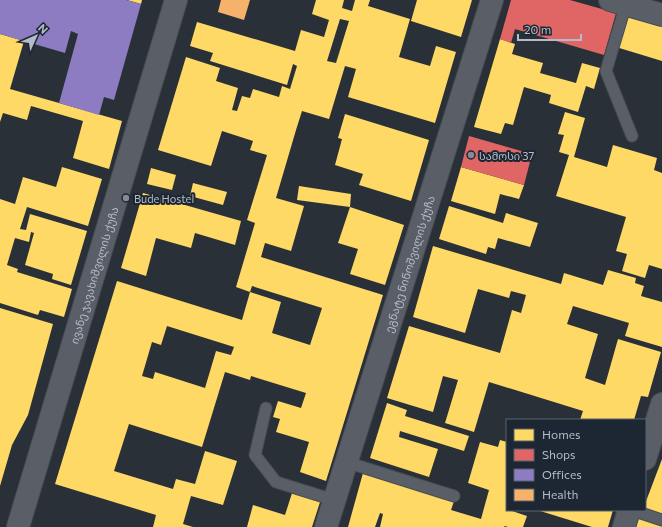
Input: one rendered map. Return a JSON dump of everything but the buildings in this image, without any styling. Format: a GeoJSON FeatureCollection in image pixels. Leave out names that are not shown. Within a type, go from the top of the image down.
{"type":"FeatureCollection","features":[{"type":"Feature","properties":{"kind":"street","name":"ივანე ჯავახიშვილის ქუჩა"},"geometry":{"type":"LineString","coordinates":[[18,527],[176,0]]}},
{"type":"Feature","properties":{"kind":"street","name":"ეგნატე ნინოშვილის ქუჩა"},"geometry":{"type":"LineString","coordinates":[[326,527],[492,0]]}},
{"type":"Feature","properties":{"kind":"street"},"geometry":{"type":"LineString","coordinates":[[618,2],[662,15]]}},
{"type":"Feature","properties":{"kind":"street"},"geometry":{"type":"LineString","coordinates":[[646,456],[662,404]]}},
{"type":"Feature","properties":{"kind":"street"},"geometry":{"type":"LineString","coordinates":[[624,527],[631,511]]}},
{"type":"Feature","properties":{"kind":"lane"},"geometry":{"type":"LineString","coordinates":[[618,2],[606,71],[632,136]]}},
{"type":"Feature","properties":{"kind":"lane"},"geometry":{"type":"LineString","coordinates":[[266,408],[255,455],[276,482],[334,500]]}},
{"type":"Feature","properties":{"kind":"lane"},"geometry":{"type":"LineString","coordinates":[[346,462],[454,496]]}},
{"type":"Feature","properties":{"kind":"lane"},"geometry":{"type":"LineString","coordinates":[[634,511],[662,520]]}},
{"type":"Feature","properties":{"kind":"place","name":"სამოსი 37"},"geometry":{"type":"Point","coordinates":[471,155]}},
{"type":"Feature","properties":{"kind":"place","name":"Bude Hostel"},"geometry":{"type":"Point","coordinates":[126,198]}}]}
